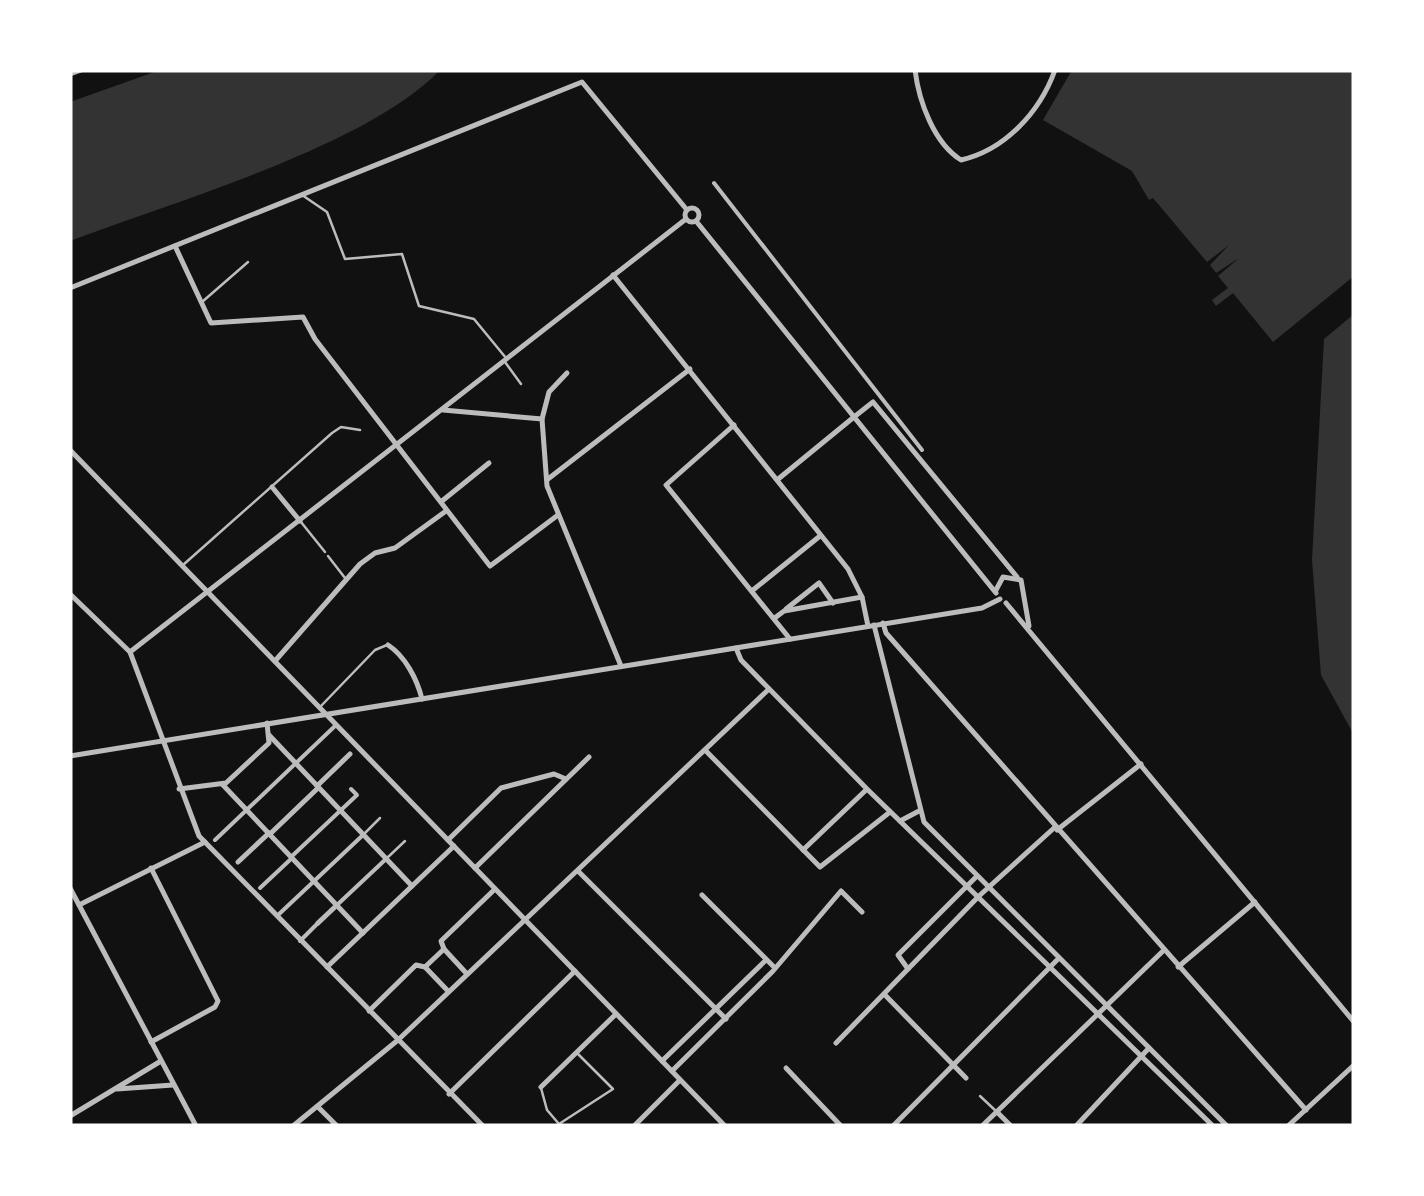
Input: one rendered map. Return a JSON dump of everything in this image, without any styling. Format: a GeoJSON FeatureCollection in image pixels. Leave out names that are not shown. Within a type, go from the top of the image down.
{"type":"FeatureCollection","features":[{"type":"Feature","properties":{"kind":"street"},"geometry":{"type":"LineString","coordinates":[[70,74],[82,70]]}},
{"type":"Feature","properties":{"kind":"street"},"geometry":{"type":"LineString","coordinates":[[916,70],[917,85],[942,146],[961,160],[982,155],[1028,122],[1054,70]]}},
{"type":"Feature","properties":{"kind":"street"},"geometry":{"type":"LineString","coordinates":[[70,288],[582,82],[687,210],[686,220]]}},
{"type":"Feature","properties":{"kind":"street"},"geometry":{"type":"LineString","coordinates":[[714,183],[922,450]]}},
{"type":"Feature","properties":{"kind":"street"},"geometry":{"type":"LineString","coordinates":[[687,210],[698,211],[696,221]]}},
{"type":"Feature","properties":{"kind":"street"},"geometry":{"type":"LineString","coordinates":[[130,652],[686,220],[696,221],[1001,599],[1030,629],[1354,1022]]}},
{"type":"Feature","properties":{"kind":"street"},"geometry":{"type":"LineString","coordinates":[[174,246],[214,324],[300,315],[490,566],[558,515]]}},
{"type":"Feature","properties":{"kind":"street"},"geometry":{"type":"LineString","coordinates":[[613,276],[848,569],[871,625],[920,811],[929,829],[1228,1126]]}},
{"type":"Feature","properties":{"kind":"street"},"geometry":{"type":"LineString","coordinates":[[548,479],[690,369]]}},
{"type":"Feature","properties":{"kind":"street"},"geometry":{"type":"LineString","coordinates":[[567,373],[549,392],[542,422],[548,479],[558,515],[621,666]]}},
{"type":"Feature","properties":{"kind":"street"},"geometry":{"type":"LineString","coordinates":[[776,480],[873,402],[1017,577],[1024,588],[1022,597],[1030,629]]}},
{"type":"Feature","properties":{"kind":"street"},"geometry":{"type":"LineString","coordinates":[[440,410],[542,422]]}},
{"type":"Feature","properties":{"kind":"street"},"geometry":{"type":"LineString","coordinates":[[734,425],[666,485],[790,639]]}},
{"type":"Feature","properties":{"kind":"street"},"geometry":{"type":"LineString","coordinates":[[70,450],[725,1126]]}},
{"type":"Feature","properties":{"kind":"street"},"geometry":{"type":"LineString","coordinates":[[442,501],[489,463]]}},
{"type":"Feature","properties":{"kind":"street"},"geometry":{"type":"LineString","coordinates":[[272,486],[300,521]]}},
{"type":"Feature","properties":{"kind":"street"},"geometry":{"type":"LineString","coordinates":[[274,661],[375,553],[395,548],[447,510]]}},
{"type":"Feature","properties":{"kind":"street"},"geometry":{"type":"LineString","coordinates":[[753,590],[821,535]]}},
{"type":"Feature","properties":{"kind":"street"},"geometry":{"type":"LineString","coordinates":[[1001,599],[1003,577],[1017,577]]}},
{"type":"Feature","properties":{"kind":"street"},"geometry":{"type":"LineString","coordinates":[[776,618],[819,582],[833,603]]}},
{"type":"Feature","properties":{"kind":"street"},"geometry":{"type":"LineString","coordinates":[[70,594],[130,652],[193,827],[483,1126]]}},
{"type":"Feature","properties":{"kind":"street"},"geometry":{"type":"LineString","coordinates":[[784,611],[862,597]]}},
{"type":"Feature","properties":{"kind":"street"},"geometry":{"type":"LineString","coordinates":[[70,756],[982,608],[1001,599],[1022,597]]}},
{"type":"Feature","properties":{"kind":"street"},"geometry":{"type":"LineString","coordinates":[[883,624],[886,633],[1055,829],[1306,1110]]}},
{"type":"Feature","properties":{"kind":"street"},"geometry":{"type":"LineString","coordinates":[[388,646],[397,651],[418,683],[422,699]]}},
{"type":"Feature","properties":{"kind":"street"},"geometry":{"type":"LineString","coordinates":[[736,648],[741,660],[867,789],[1213,1126]]}},
{"type":"Feature","properties":{"kind":"street"},"geometry":{"type":"LineString","coordinates":[[293,1126],[398,1040],[770,689]]}},
{"type":"Feature","properties":{"kind":"street"},"geometry":{"type":"LineString","coordinates":[[179,789],[222,784],[268,743],[266,723]]}},
{"type":"Feature","properties":{"kind":"street"},"geometry":{"type":"LineString","coordinates":[[216,840],[336,724]]}},
{"type":"Feature","properties":{"kind":"street"},"geometry":{"type":"LineString","coordinates":[[269,735],[412,886]]}},
{"type":"Feature","properties":{"kind":"street"},"geometry":{"type":"LineString","coordinates":[[705,750],[820,867],[829,864],[890,812]]}},
{"type":"Feature","properties":{"kind":"street"},"geometry":{"type":"LineString","coordinates":[[238,862],[350,754]]}},
{"type":"Feature","properties":{"kind":"street"},"geometry":{"type":"LineString","coordinates":[[475,868],[589,757]]}},
{"type":"Feature","properties":{"kind":"street"},"geometry":{"type":"LineString","coordinates":[[836,1043],[978,896],[1055,829],[1142,764]]}},
{"type":"Feature","properties":{"kind":"street"},"geometry":{"type":"LineString","coordinates":[[448,840],[501,788],[554,774],[566,779]]}},
{"type":"Feature","properties":{"kind":"street"},"geometry":{"type":"LineString","coordinates":[[222,784],[363,933]]}},
{"type":"Feature","properties":{"kind":"street"},"geometry":{"type":"LineString","coordinates":[[260,888],[356,796],[350,789]]}},
{"type":"Feature","properties":{"kind":"street"},"geometry":{"type":"LineString","coordinates":[[803,850],[867,789]]}},
{"type":"Feature","properties":{"kind":"street"},"geometry":{"type":"LineString","coordinates":[[900,821],[920,811]]}},
{"type":"Feature","properties":{"kind":"street"},"geometry":{"type":"LineString","coordinates":[[277,916],[363,835]]}},
{"type":"Feature","properties":{"kind":"street"},"geometry":{"type":"LineString","coordinates":[[79,905],[205,842]]}},
{"type":"Feature","properties":{"kind":"street"},"geometry":{"type":"LineString","coordinates":[[328,967],[454,846]]}},
{"type":"Feature","properties":{"kind":"street"},"geometry":{"type":"LineString","coordinates":[[300,940],[386,859]]}},
{"type":"Feature","properties":{"kind":"street"},"geometry":{"type":"LineString","coordinates":[[151,868],[218,1001],[215,1007],[151,1042]]}},
{"type":"Feature","properties":{"kind":"street"},"geometry":{"type":"LineString","coordinates":[[578,871],[726,1019]]}},
{"type":"Feature","properties":{"kind":"street"},"geometry":{"type":"LineString","coordinates":[[908,968],[898,954],[976,876]]}},
{"type":"Feature","properties":{"kind":"street"},"geometry":{"type":"LineString","coordinates":[[70,888],[196,1126]]}},
{"type":"Feature","properties":{"kind":"street"},"geometry":{"type":"LineString","coordinates":[[467,974],[440,941],[495,888]]}},
{"type":"Feature","properties":{"kind":"street"},"geometry":{"type":"LineString","coordinates":[[672,1071],[726,1019],[841,891],[862,912]]}},
{"type":"Feature","properties":{"kind":"street"},"geometry":{"type":"LineString","coordinates":[[702,895],[774,966]]}},
{"type":"Feature","properties":{"kind":"street"},"geometry":{"type":"LineString","coordinates":[[1178,967],[1256,902]]}},
{"type":"Feature","properties":{"kind":"street"},"geometry":{"type":"LineString","coordinates":[[425,967],[444,949]]}},
{"type":"Feature","properties":{"kind":"street"},"geometry":{"type":"LineString","coordinates":[[982,1126],[1163,951]]}},
{"type":"Feature","properties":{"kind":"street"},"geometry":{"type":"LineString","coordinates":[[893,1126],[1059,958]]}},
{"type":"Feature","properties":{"kind":"street"},"geometry":{"type":"LineString","coordinates":[[662,1061],[766,960]]}},
{"type":"Feature","properties":{"kind":"street"},"geometry":{"type":"LineString","coordinates":[[369,1010],[416,965],[425,967],[448,991]]}},
{"type":"Feature","properties":{"kind":"street"},"geometry":{"type":"LineString","coordinates":[[450,1094],[575,971]]}},
{"type":"Feature","properties":{"kind":"street"},"geometry":{"type":"LineString","coordinates":[[884,994],[966,1078]]}},
{"type":"Feature","properties":{"kind":"street"},"geometry":{"type":"LineString","coordinates":[[541,1087],[616,1014]]}},
{"type":"Feature","properties":{"kind":"street"},"geometry":{"type":"LineString","coordinates":[[1076,1126],[1150,1048]]}},
{"type":"Feature","properties":{"kind":"street"},"geometry":{"type":"LineString","coordinates":[[70,1116],[161,1061]]}},
{"type":"Feature","properties":{"kind":"street"},"geometry":{"type":"LineString","coordinates":[[1288,1126],[1354,1065]]}},
{"type":"Feature","properties":{"kind":"street"},"geometry":{"type":"LineString","coordinates":[[786,1068],[841,1126]]}},
{"type":"Feature","properties":{"kind":"street"},"geometry":{"type":"LineString","coordinates":[[634,1126],[680,1080]]}},
{"type":"Feature","properties":{"kind":"street"},"geometry":{"type":"LineString","coordinates":[[114,1088],[173,1084]]}},
{"type":"Feature","properties":{"kind":"street"},"geometry":{"type":"LineString","coordinates":[[318,1107],[337,1126]]}},
{"type":"Feature","properties":{"kind":"street"},"geometry":{"type":"LineString","coordinates":[[997,1112],[1011,1126]]}},
{"type":"Feature","properties":{"kind":"lane"},"geometry":{"type":"LineString","coordinates":[[302,194],[328,212],[345,259],[402,254],[419,306],[474,319],[521,384]]}},
{"type":"Feature","properties":{"kind":"lane"},"geometry":{"type":"LineString","coordinates":[[200,302],[248,262]]}},
{"type":"Feature","properties":{"kind":"lane"},"geometry":{"type":"LineString","coordinates":[[182,566],[341,427],[360,430]]}},
{"type":"Feature","properties":{"kind":"lane"},"geometry":{"type":"LineString","coordinates":[[300,521],[346,580]]}},
{"type":"Feature","properties":{"kind":"lane"},"geometry":{"type":"LineString","coordinates":[[320,707],[375,650],[388,646]]}},
{"type":"Feature","properties":{"kind":"lane"},"geometry":{"type":"LineString","coordinates":[[363,835],[380,818]]}},
{"type":"Feature","properties":{"kind":"lane"},"geometry":{"type":"LineString","coordinates":[[386,859],[405,841]]}},
{"type":"Feature","properties":{"kind":"lane"},"geometry":{"type":"LineString","coordinates":[[541,1087],[547,1110],[559,1124],[613,1089],[576,1052]]}},
{"type":"Feature","properties":{"kind":"lane"},"geometry":{"type":"LineString","coordinates":[[980,1096],[997,1112]]}},
{"type":"Feature","properties":{"kind":"shaded area"},"geometry":{"type":"Polygon","coordinates":[[[160,70],[440,70],[408,98],[318,147],[70,241],[70,102],[160,70]]]}},
{"type":"Feature","properties":{"kind":"shaded area"},"geometry":{"type":"Polygon","coordinates":[[[1072,70],[1354,70],[1354,276],[1273,342],[1233,293],[1216,306],[1212,300],[1228,288],[1218,276],[1239,258],[1216,273],[1210,265],[1229,245],[1207,262],[1153,198],[1149,200],[1132,171],[1043,120],[1072,70]]]}},
{"type":"Feature","properties":{"kind":"shaded area"},"geometry":{"type":"Polygon","coordinates":[[[1354,314],[1354,735],[1321,675],[1312,560],[1324,339],[1354,314]]]}}]}
